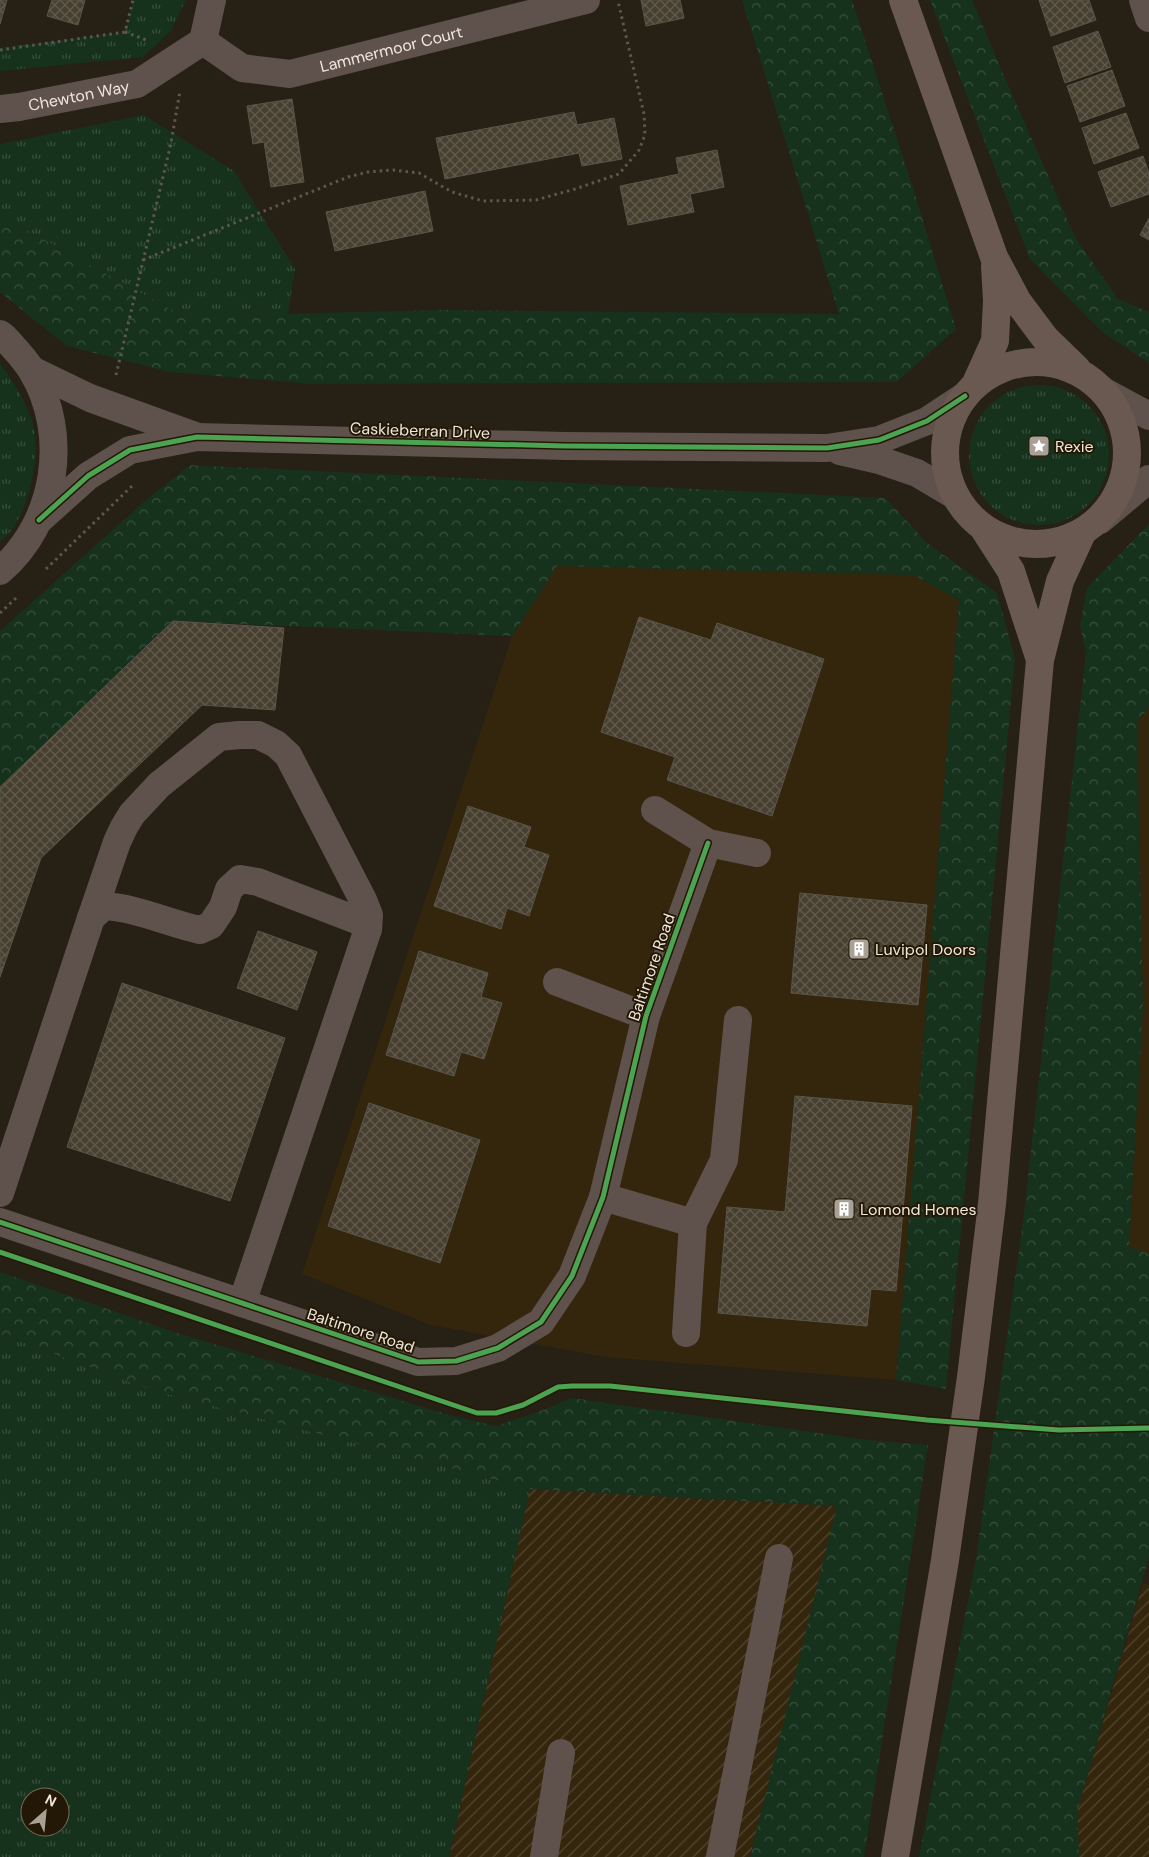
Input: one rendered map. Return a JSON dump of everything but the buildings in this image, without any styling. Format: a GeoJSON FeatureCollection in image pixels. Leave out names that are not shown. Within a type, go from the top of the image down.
{"type":"FeatureCollection","features":[{"type":"Feature","properties":{"kind":"main road"},"geometry":{"type":"LineString","coordinates":[[903,0],[994,257],[1018,302],[1045,338],[1082,374],[1103,391],[1120,418],[1128,450],[1127,467],[1117,497],[1091,525],[1073,537],[1054,544],[1022,544],[1004,540],[983,527],[973,520],[954,495],[945,468],[945,436],[955,408],[970,390],[995,341],[997,301],[994,257]]}},
{"type":"Feature","properties":{"kind":"main road"},"geometry":{"type":"LineString","coordinates":[[970,390],[1003,367],[1020,363],[1052,363],[1082,374]]}},
{"type":"Feature","properties":{"kind":"main road"},"geometry":{"type":"LineString","coordinates":[[895,1857],[945,1560],[971,1377],[992,1204],[1040,660],[1060,581],[1091,525]]}},
{"type":"Feature","properties":{"kind":"main road"},"geometry":{"type":"LineString","coordinates":[[983,527],[1011,571],[1040,660]]}},
{"type":"Feature","properties":{"kind":"street"},"geometry":{"type":"LineString","coordinates":[[193,47],[212,0]]}},
{"type":"Feature","properties":{"kind":"street","name":"Lammermoor Court"},"geometry":{"type":"LineString","coordinates":[[193,47],[242,68],[290,74],[586,0]]}},
{"type":"Feature","properties":{"kind":"street"},"geometry":{"type":"LineString","coordinates":[[1143,0],[1149,18]]}},
{"type":"Feature","properties":{"kind":"street","name":"Chewton Way"},"geometry":{"type":"LineString","coordinates":[[0,109],[20,107],[137,84],[193,47]]}},
{"type":"Feature","properties":{"kind":"street"},"geometry":{"type":"LineString","coordinates":[[0,334],[32,370],[48,406],[54,444],[52,483],[39,520],[26,543],[0,571]]}},
{"type":"Feature","properties":{"kind":"street","name":"Caskieberran Drive"},"geometry":{"type":"LineString","coordinates":[[32,370],[109,405],[197,436]]}},
{"type":"Feature","properties":{"kind":"street"},"geometry":{"type":"LineString","coordinates":[[827,448],[879,440],[927,421],[970,390]]}},
{"type":"Feature","properties":{"kind":"street"},"geometry":{"type":"LineString","coordinates":[[1103,391],[1149,416]]}},
{"type":"Feature","properties":{"kind":"street","name":"Caskieberran Drive"},"geometry":{"type":"LineString","coordinates":[[39,520],[88,476],[130,450],[197,436],[565,446],[827,448]]}},
{"type":"Feature","properties":{"kind":"street"},"geometry":{"type":"LineString","coordinates":[[827,448],[879,460],[917,473],[954,495]]}},
{"type":"Feature","properties":{"kind":"street"},"geometry":{"type":"LineString","coordinates":[[1091,525],[1149,479]]}},
{"type":"Feature","properties":{"kind":"street"},"geometry":{"type":"LineString","coordinates":[[0,1194],[117,842],[132,814],[159,785],[219,737],[258,735],[276,744],[288,755],[363,900],[368,915],[368,929],[242,1303]]}},
{"type":"Feature","properties":{"kind":"street"},"geometry":{"type":"LineString","coordinates":[[655,810],[708,843],[757,853]]}},
{"type":"Feature","properties":{"kind":"street","name":"Baltimore Road"},"geometry":{"type":"LineString","coordinates":[[0,1222],[418,1362],[456,1361],[498,1348],[541,1322],[572,1276],[603,1197],[646,1016],[708,843]]}},
{"type":"Feature","properties":{"kind":"street"},"geometry":{"type":"LineString","coordinates":[[91,918],[104,906],[121,907],[180,926],[200,930],[210,925],[223,907],[229,888],[240,879],[258,882],[359,921],[368,929]]}},
{"type":"Feature","properties":{"kind":"street"},"geometry":{"type":"LineString","coordinates":[[556,982],[646,1016]]}},
{"type":"Feature","properties":{"kind":"street"},"geometry":{"type":"LineString","coordinates":[[686,1333],[693,1223],[724,1160],[738,1020]]}},
{"type":"Feature","properties":{"kind":"street"},"geometry":{"type":"LineString","coordinates":[[603,1197],[693,1223]]}},
{"type":"Feature","properties":{"kind":"street"},"geometry":{"type":"LineString","coordinates":[[720,1857],[779,1558]]}},
{"type":"Feature","properties":{"kind":"street"},"geometry":{"type":"LineString","coordinates":[[544,1857],[561,1753]]}},
{"type":"Feature","properties":{"kind":"path"},"geometry":{"type":"LineString","coordinates":[[0,50],[125,32],[133,0]]}},
{"type":"Feature","properties":{"kind":"path"},"geometry":{"type":"LineString","coordinates":[[143,260],[348,177],[368,172],[393,170],[419,173],[452,192],[483,200],[536,200],[576,190],[619,174],[639,150],[645,135],[644,114],[617,0]]}},
{"type":"Feature","properties":{"kind":"path"},"geometry":{"type":"LineString","coordinates":[[109,405],[193,47]]}},
{"type":"Feature","properties":{"kind":"path"},"geometry":{"type":"LineString","coordinates":[[39,575],[145,474],[130,450]]}},
{"type":"Feature","properties":{"kind":"path"},"geometry":{"type":"LineString","coordinates":[[0,613],[20,594]]}},
{"type":"Feature","properties":{"kind":"shaded area"},"geometry":{"type":"Polygon","coordinates":[[[557,566],[914,575],[959,600],[896,1380],[605,1357],[431,1325],[302,1274],[512,636],[557,566]]]}},
{"type":"Feature","properties":{"kind":"shaded area"},"geometry":{"type":"Polygon","coordinates":[[[1149,707],[1149,1254],[1129,1247],[1143,1006],[1137,722],[1149,707]]]}},
{"type":"Feature","properties":{"kind":"shaded area"},"geometry":{"type":"Polygon","coordinates":[[[530,1489],[838,1506],[750,1857],[449,1857],[530,1489]]]}},
{"type":"Feature","properties":{"kind":"shaded area"},"geometry":{"type":"Polygon","coordinates":[[[1143,1583],[1149,1585],[1149,1857],[1079,1857],[1077,1812],[1143,1583]]]}},
{"type":"Feature","properties":{"kind":"green space"},"geometry":{"type":"Polygon","coordinates":[[[133,0],[186,0],[171,31],[143,57],[0,71],[0,48],[125,32],[133,0]]]}},
{"type":"Feature","properties":{"kind":"green space"},"geometry":{"type":"Polygon","coordinates":[[[742,0],[852,0],[956,329],[897,382],[312,384],[170,372],[67,346],[0,292],[0,217],[183,316],[446,310],[839,314],[742,0]]]}},
{"type":"Feature","properties":{"kind":"green space"},"geometry":{"type":"Polygon","coordinates":[[[930,0],[972,0],[1075,237],[1118,299],[1149,312],[1149,363],[1101,331],[1030,259],[930,0]]]}},
{"type":"Feature","properties":{"kind":"green space"},"geometry":{"type":"Polygon","coordinates":[[[144,115],[234,171],[295,269],[288,314],[183,316],[0,217],[0,144],[144,115]]]}},
{"type":"Feature","properties":{"kind":"green space"},"geometry":{"type":"Polygon","coordinates":[[[0,362],[27,407],[33,424],[36,449],[32,478],[24,506],[13,528],[0,542],[0,362]]]}},
{"type":"Feature","properties":{"kind":"green space"},"geometry":{"type":"Polygon","coordinates":[[[1039,385],[1066,391],[1078,397],[1088,406],[1097,416],[1103,428],[1109,455],[1103,482],[1097,494],[1088,504],[1078,513],[1066,519],[1039,525],[1012,519],[1000,513],[990,504],[981,494],[975,482],[969,455],[975,428],[981,416],[990,406],[1000,397],[1012,391],[1039,385]]]}},
{"type":"Feature","properties":{"kind":"green space"},"geometry":{"type":"Polygon","coordinates":[[[190,465],[886,498],[927,543],[997,593],[1015,659],[946,1389],[896,1380],[959,600],[914,575],[557,566],[512,636],[173,621],[0,787],[0,631],[146,500],[190,465]]]}},
{"type":"Feature","properties":{"kind":"green space"},"geometry":{"type":"Polygon","coordinates":[[[1149,524],[1149,707],[1137,722],[1143,1006],[1129,1247],[1149,1254],[1149,1557],[1077,1812],[1079,1857],[919,1857],[976,1559],[1024,1214],[1086,653],[1080,625],[1087,588],[1149,524]]]}},
{"type":"Feature","properties":{"kind":"green space"},"geometry":{"type":"Polygon","coordinates":[[[0,1272],[177,1333],[453,1416],[496,1426],[546,1409],[571,1398],[868,1440],[928,1445],[864,1857],[750,1857],[837,1506],[530,1489],[152,1390],[0,1334],[0,1272]]]}},
{"type":"Feature","properties":{"kind":"green space"},"geometry":{"type":"Polygon","coordinates":[[[0,1334],[152,1390],[530,1489],[449,1857],[0,1857],[0,1334]]]}},
{"type":"Feature","properties":{"kind":"cycle path"},"geometry":{"type":"LineString","coordinates":[[39,520],[88,476],[130,450],[197,437],[565,446],[827,448],[879,440],[927,421],[965,396]]}},
{"type":"Feature","properties":{"kind":"cycle path"},"geometry":{"type":"LineString","coordinates":[[0,1222],[418,1362],[456,1361],[498,1348],[541,1322],[572,1276],[603,1197],[646,1016],[708,843]]}},
{"type":"Feature","properties":{"kind":"cycle path"},"geometry":{"type":"LineString","coordinates":[[0,1252],[477,1413],[496,1413],[523,1405],[558,1387],[610,1386],[927,1420],[1059,1430],[1149,1428]]}},
{"type":"Feature","properties":{"kind":"place","name":"Rexie"},"geometry":{"type":"Point","coordinates":[1039,446]}},
{"type":"Feature","properties":{"kind":"place","name":"Luvipol Doors"},"geometry":{"type":"Point","coordinates":[859,949]}},
{"type":"Feature","properties":{"kind":"place","name":"Lomond Homes"},"geometry":{"type":"Point","coordinates":[844,1209]}}]}
